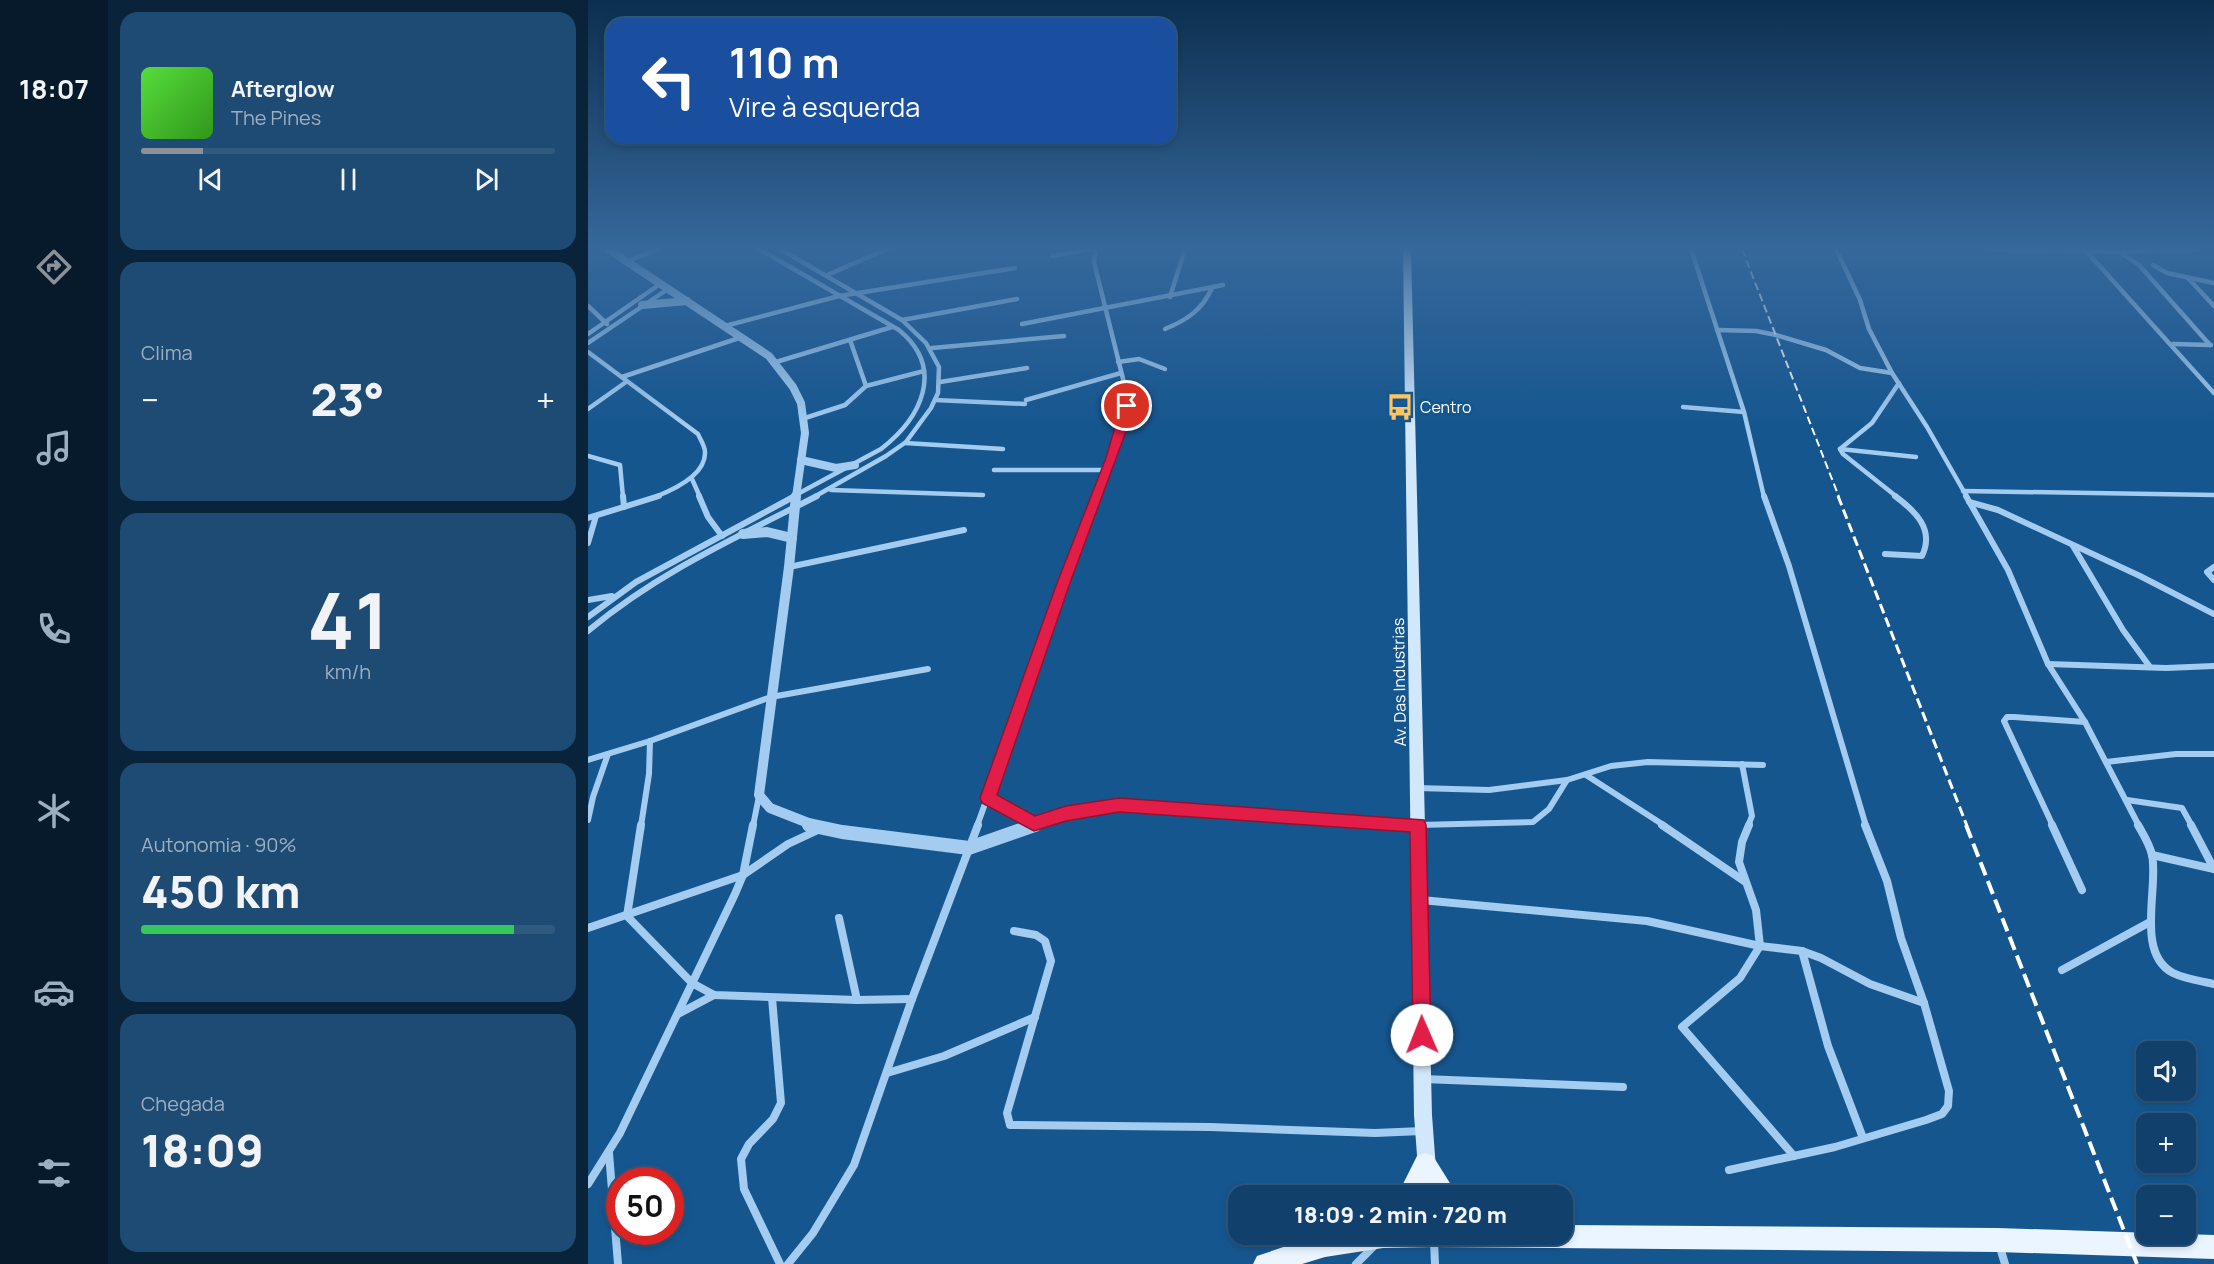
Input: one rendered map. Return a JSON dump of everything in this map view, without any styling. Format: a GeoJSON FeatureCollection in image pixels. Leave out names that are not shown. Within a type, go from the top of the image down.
{"type":"FeatureCollection","features":[{"type":"Feature","properties":{"kind":"main road","name":"Av. Das Industrias"},"geometry":{"type":"LineString","coordinates":[[1408,308],[1422,1079],[1428,1185]]}},
{"type":"Feature","properties":{"kind":"main road"},"geometry":{"type":"LineString","coordinates":[[1414,1185],[1425,1166],[1439,1185]]}},
{"type":"Feature","properties":{"kind":"main road"},"geometry":{"type":"LineString","coordinates":[[1573,1236],[1998,1240],[2214,1247]]}},
{"type":"Feature","properties":{"kind":"main road"},"geometry":{"type":"LineString","coordinates":[[1265,1264],[1325,1245]]}},
{"type":"Feature","properties":{"kind":"street"},"geometry":{"type":"LineString","coordinates":[[590,308],[604,323],[613,325]]}},
{"type":"Feature","properties":{"kind":"street"},"geometry":{"type":"LineString","coordinates":[[588,334],[628,308]]}},
{"type":"Feature","properties":{"kind":"street"},"geometry":{"type":"LineString","coordinates":[[588,343],[638,308]]}},
{"type":"Feature","properties":{"kind":"street"},"geometry":{"type":"LineString","coordinates":[[588,1184],[609,1153],[742,875],[759,795],[789,567],[795,496],[806,433],[801,404],[793,387],[776,362],[698,308]]}},
{"type":"Feature","properties":{"kind":"street"},"geometry":{"type":"LineString","coordinates":[[725,326],[793,308]]}},
{"type":"Feature","properties":{"kind":"street"},"geometry":{"type":"LineString","coordinates":[[588,617],[616,595],[855,465],[897,438],[905,430],[922,396],[924,362],[920,352],[909,339],[859,308]]}},
{"type":"Feature","properties":{"kind":"street"},"geometry":{"type":"LineString","coordinates":[[588,631],[609,612],[643,589],[829,490],[905,443],[935,400],[940,382],[939,365],[932,348],[920,334],[882,308]]}},
{"type":"Feature","properties":{"kind":"street"},"geometry":{"type":"LineString","coordinates":[[902,320],[968,308]]}},
{"type":"Feature","properties":{"kind":"street"},"geometry":{"type":"LineString","coordinates":[[788,1264],[819,1223],[854,1165],[912,999],[988,798],[1051,617],[1125,418],[1126,395],[1106,308],[1022,324]]}},
{"type":"Feature","properties":{"kind":"street"},"geometry":{"type":"LineString","coordinates":[[1164,328],[1195,316],[1201,308]]}},
{"type":"Feature","properties":{"kind":"street"},"geometry":{"type":"LineString","coordinates":[[1710,308],[1744,412],[1762,493],[1789,566],[1866,827],[1887,881],[1901,938],[1924,1003],[1949,1091],[1948,1106],[1942,1114],[1926,1120],[1794,1156],[1729,1170]]}},
{"type":"Feature","properties":{"kind":"street"},"geometry":{"type":"LineString","coordinates":[[1862,308],[1869,329],[1892,373],[2008,570],[2048,664],[2085,722],[2127,800],[2152,855],[2150,922],[2155,949],[2162,965],[2174,974],[2214,984]]}},
{"type":"Feature","properties":{"kind":"street"},"geometry":{"type":"LineString","coordinates":[[2141,308],[2214,393]]}},
{"type":"Feature","properties":{"kind":"street"},"geometry":{"type":"LineString","coordinates":[[2178,308],[2212,345]]}},
{"type":"Feature","properties":{"kind":"street"},"geometry":{"type":"LineString","coordinates":[[776,362],[892,327]]}},
{"type":"Feature","properties":{"kind":"street"},"geometry":{"type":"LineString","coordinates":[[1717,330],[1769,333],[1826,350],[1860,368],[1892,373]]}},
{"type":"Feature","properties":{"kind":"street"},"geometry":{"type":"LineString","coordinates":[[932,348],[1064,336]]}},
{"type":"Feature","properties":{"kind":"street"},"geometry":{"type":"LineString","coordinates":[[588,409],[624,380],[742,337]]}},
{"type":"Feature","properties":{"kind":"street"},"geometry":{"type":"LineString","coordinates":[[850,340],[866,386]]}},
{"type":"Feature","properties":{"kind":"street"},"geometry":{"type":"LineString","coordinates":[[2173,344],[2212,345]]}},
{"type":"Feature","properties":{"kind":"street"},"geometry":{"type":"LineString","coordinates":[[588,352],[698,434],[705,450],[704,461],[692,479],[659,496],[588,519]]}},
{"type":"Feature","properties":{"kind":"street"},"geometry":{"type":"LineString","coordinates":[[1118,362],[1139,359],[1165,369]]}},
{"type":"Feature","properties":{"kind":"street"},"geometry":{"type":"LineString","coordinates":[[940,382],[1027,368]]}},
{"type":"Feature","properties":{"kind":"street"},"geometry":{"type":"LineString","coordinates":[[805,418],[845,405],[866,386],[924,371]]}},
{"type":"Feature","properties":{"kind":"street"},"geometry":{"type":"LineString","coordinates":[[935,400],[1025,402],[1121,373]]}},
{"type":"Feature","properties":{"kind":"street"},"geometry":{"type":"LineString","coordinates":[[1840,449],[1842,444],[1866,430],[1899,383]]}},
{"type":"Feature","properties":{"kind":"street"},"geometry":{"type":"LineString","coordinates":[[1683,407],[1744,412]]}},
{"type":"Feature","properties":{"kind":"street"},"geometry":{"type":"LineString","coordinates":[[905,443],[1003,449]]}},
{"type":"Feature","properties":{"kind":"street"},"geometry":{"type":"LineString","coordinates":[[1840,449],[1916,457]]}},
{"type":"Feature","properties":{"kind":"street"},"geometry":{"type":"LineString","coordinates":[[1840,449],[1882,486],[1910,505],[1923,522],[1927,546],[1922,556],[1885,554]]}},
{"type":"Feature","properties":{"kind":"street"},"geometry":{"type":"LineString","coordinates":[[588,456],[620,465],[624,507]]}},
{"type":"Feature","properties":{"kind":"street"},"geometry":{"type":"LineString","coordinates":[[801,460],[836,468],[855,465]]}},
{"type":"Feature","properties":{"kind":"street"},"geometry":{"type":"LineString","coordinates":[[994,470],[1107,470]]}},
{"type":"Feature","properties":{"kind":"street"},"geometry":{"type":"LineString","coordinates":[[692,479],[708,517],[722,536]]}},
{"type":"Feature","properties":{"kind":"street"},"geometry":{"type":"LineString","coordinates":[[829,490],[983,495]]}},
{"type":"Feature","properties":{"kind":"street"},"geometry":{"type":"LineString","coordinates":[[1963,491],[2214,495]]}},
{"type":"Feature","properties":{"kind":"street"},"geometry":{"type":"LineString","coordinates":[[1969,502],[1998,510],[2214,614]]}},
{"type":"Feature","properties":{"kind":"street"},"geometry":{"type":"LineString","coordinates":[[588,543],[596,516]]}},
{"type":"Feature","properties":{"kind":"street"},"geometry":{"type":"LineString","coordinates":[[789,567],[964,530]]}},
{"type":"Feature","properties":{"kind":"street"},"geometry":{"type":"LineString","coordinates":[[743,534],[767,532],[792,538]]}},
{"type":"Feature","properties":{"kind":"street"},"geometry":{"type":"LineString","coordinates":[[2073,545],[2123,630],[2150,667]]}},
{"type":"Feature","properties":{"kind":"street"},"geometry":{"type":"LineString","coordinates":[[2214,567],[2207,572],[2214,580]]}},
{"type":"Feature","properties":{"kind":"street"},"geometry":{"type":"LineString","coordinates":[[588,600],[616,595]]}},
{"type":"Feature","properties":{"kind":"street"},"geometry":{"type":"LineString","coordinates":[[2048,664],[2214,666]]}},
{"type":"Feature","properties":{"kind":"street"},"geometry":{"type":"LineString","coordinates":[[588,760],[650,741],[771,697],[928,669]]}},
{"type":"Feature","properties":{"kind":"street"},"geometry":{"type":"LineString","coordinates":[[2082,890],[2004,721],[2007,717],[2014,717],[2085,722]]}},
{"type":"Feature","properties":{"kind":"street"},"geometry":{"type":"LineString","coordinates":[[627,916],[649,774],[650,741]]}},
{"type":"Feature","properties":{"kind":"street"},"geometry":{"type":"LineString","coordinates":[[588,820],[593,797],[608,754]]}},
{"type":"Feature","properties":{"kind":"street"},"geometry":{"type":"LineString","coordinates":[[2106,762],[2176,754],[2214,754]]}},
{"type":"Feature","properties":{"kind":"street"},"geometry":{"type":"LineString","coordinates":[[1417,788],[1489,790],[1566,780],[1611,766],[1648,762],[1763,765]]}},
{"type":"Feature","properties":{"kind":"street"},"geometry":{"type":"LineString","coordinates":[[1742,764],[1752,816],[1739,862],[1756,910],[1760,946],[1740,978],[1682,1027],[1794,1156]]}},
{"type":"Feature","properties":{"kind":"street"},"geometry":{"type":"LineString","coordinates":[[1586,775],[1647,813],[1745,882]]}},
{"type":"Feature","properties":{"kind":"street"},"geometry":{"type":"LineString","coordinates":[[759,795],[770,808],[788,818],[824,828],[969,848],[1066,814],[1119,805],[1418,825],[1533,822],[1546,815],[1566,780]]}},
{"type":"Feature","properties":{"kind":"street"},"geometry":{"type":"LineString","coordinates":[[988,798],[1034,824]]}},
{"type":"Feature","properties":{"kind":"street"},"geometry":{"type":"LineString","coordinates":[[2127,800],[2179,807],[2184,810],[2214,869]]}},
{"type":"Feature","properties":{"kind":"street"},"geometry":{"type":"LineString","coordinates":[[588,928],[742,875],[788,844],[824,828]]}},
{"type":"Feature","properties":{"kind":"street"},"geometry":{"type":"LineString","coordinates":[[2152,855],[2214,869]]}},
{"type":"Feature","properties":{"kind":"street"},"geometry":{"type":"LineString","coordinates":[[1420,900],[1647,921],[1760,946],[1802,951],[1821,958],[1870,984],[1924,1003]]}},
{"type":"Feature","properties":{"kind":"street"},"geometry":{"type":"LineString","coordinates":[[627,916],[692,983],[714,995],[857,1000],[912,999]]}},
{"type":"Feature","properties":{"kind":"street"},"geometry":{"type":"LineString","coordinates":[[839,918],[857,1000]]}},
{"type":"Feature","properties":{"kind":"street"},"geometry":{"type":"LineString","coordinates":[[2062,970],[2150,922]]}},
{"type":"Feature","properties":{"kind":"street"},"geometry":{"type":"LineString","coordinates":[[1014,931],[1039,935],[1046,941],[1051,961],[1007,1113],[1010,1125],[1178,1126],[1375,1132],[1423,1123]]}},
{"type":"Feature","properties":{"kind":"street"},"geometry":{"type":"LineString","coordinates":[[1802,951],[1816,1013],[1863,1137]]}},
{"type":"Feature","properties":{"kind":"street"},"geometry":{"type":"LineString","coordinates":[[677,1015],[714,995]]}},
{"type":"Feature","properties":{"kind":"street"},"geometry":{"type":"LineString","coordinates":[[772,998],[781,1103],[773,1119],[748,1144],[741,1160],[744,1189],[780,1264]]}},
{"type":"Feature","properties":{"kind":"street"},"geometry":{"type":"LineString","coordinates":[[886,1073],[953,1054],[1035,1017]]}},
{"type":"Feature","properties":{"kind":"street"},"geometry":{"type":"LineString","coordinates":[[1422,1079],[1623,1087]]}},
{"type":"Feature","properties":{"kind":"street"},"geometry":{"type":"LineString","coordinates":[[609,1153],[618,1264]]}},
{"type":"Feature","properties":{"kind":"street"},"geometry":{"type":"LineString","coordinates":[[1998,1240],[2005,1264]]}},
{"type":"Feature","properties":{"kind":"street"},"geometry":{"type":"LineString","coordinates":[[1356,1264],[1366,1245]]}},
{"type":"Feature","properties":{"kind":"street"},"geometry":{"type":"LineString","coordinates":[[1434,1245],[1434,1264]]}},
{"type":"Feature","properties":{"kind":"railway"},"geometry":{"type":"LineString","coordinates":[[1765,308],[1839,497]]}},
{"type":"Feature","properties":{"kind":"railway"},"geometry":{"type":"LineString","coordinates":[[1838,496],[1967,826]]}},
{"type":"Feature","properties":{"kind":"railway"},"geometry":{"type":"LineString","coordinates":[[1966,825],[2137,1264]]}},
{"type":"Feature","properties":{"kind":"place","name":"Centro"},"geometry":{"type":"Point","coordinates":[1400,407]}},
{"type":"Feature","properties":{"kind":"route"},"geometry":{"type":"LineString","coordinates":[[1127,406],[1111,458],[1063,583],[988,798],[1034,824],[1090,808],[1119,805],[1418,825],[1422,1035]]}}]}
